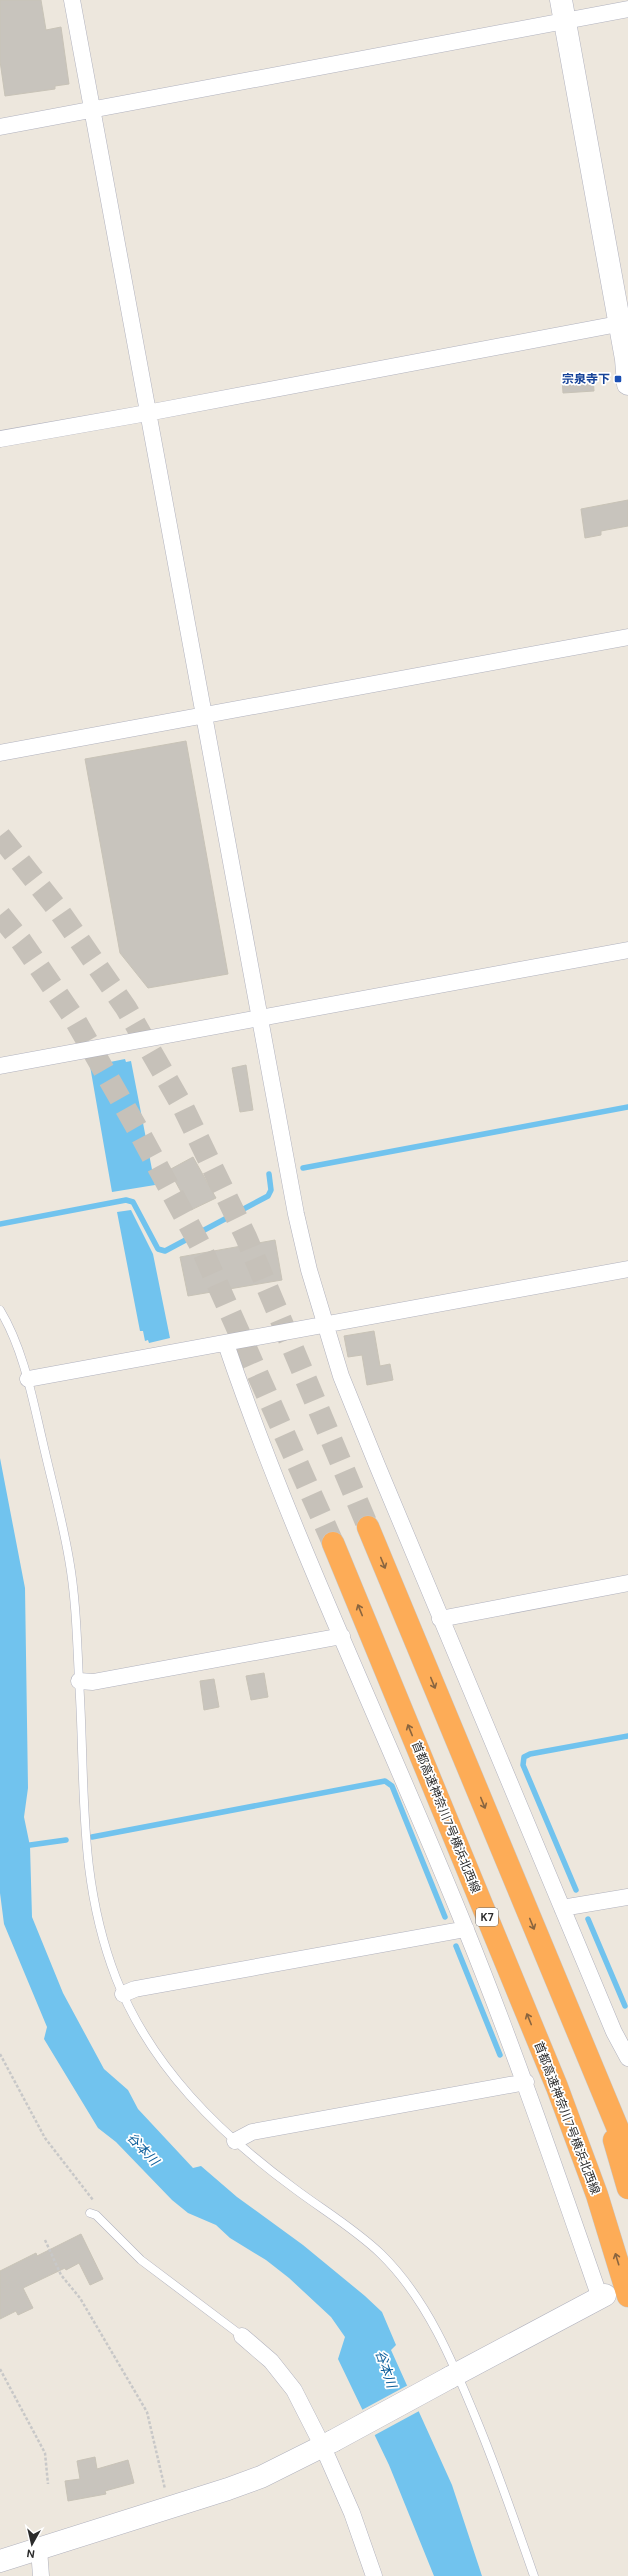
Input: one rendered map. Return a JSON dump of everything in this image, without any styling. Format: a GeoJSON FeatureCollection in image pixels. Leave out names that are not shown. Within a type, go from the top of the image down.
{"type":"FeatureCollection","features":[{"type":"Feature","properties":{"kind":"highway"},"geometry":{"type":"LineString","coordinates":[[368,1527],[628,2153]]}},
{"type":"Feature","properties":{"kind":"highway","name":"首都高速神奈川7号横浜北西線"},"geometry":{"type":"LineString","coordinates":[[333,1543],[557,2087],[597,2195],[628,2296]]}},
{"type":"Feature","properties":{"kind":"highway"},"geometry":{"type":"LineString","coordinates":[[594,2071],[628,2188]]}},
{"type":"Feature","properties":{"kind":"street"},"geometry":{"type":"LineString","coordinates":[[72,0],[94,110],[147,413],[258,1019],[296,1214],[309,1270],[341,1376],[440,1618],[614,2032],[628,2058]]}},
{"type":"Feature","properties":{"kind":"street"},"geometry":{"type":"LineString","coordinates":[[0,127],[94,110],[563,10],[628,9]]}},
{"type":"Feature","properties":{"kind":"street"},"geometry":{"type":"LineString","coordinates":[[563,10],[618,324],[627,355],[628,384]]}},
{"type":"Feature","properties":{"kind":"street"},"geometry":{"type":"LineString","coordinates":[[0,439],[147,413],[618,324]]}},
{"type":"Feature","properties":{"kind":"street"},"geometry":{"type":"LineString","coordinates":[[0,753],[628,637]]}},
{"type":"Feature","properties":{"kind":"street"},"geometry":{"type":"LineString","coordinates":[[0,1066],[628,950]]}},
{"type":"Feature","properties":{"kind":"street"},"geometry":{"type":"LineString","coordinates":[[28,1379],[226,1344],[628,1269]]}},
{"type":"Feature","properties":{"kind":"street"},"geometry":{"type":"LineString","coordinates":[[0,2561],[262,2477],[328,2444],[603,2296],[526,2082],[466,1929],[342,1636],[278,1490],[226,1344]]}},
{"type":"Feature","properties":{"kind":"street"},"geometry":{"type":"LineString","coordinates":[[440,1618],[628,1583]]}},
{"type":"Feature","properties":{"kind":"street"},"geometry":{"type":"LineString","coordinates":[[80,1681],[93,1682],[342,1636]]}},
{"type":"Feature","properties":{"kind":"street"},"geometry":{"type":"LineString","coordinates":[[562,1908],[628,1897]]}},
{"type":"Feature","properties":{"kind":"street"},"geometry":{"type":"LineString","coordinates":[[122,1994],[135,1989],[466,1929]]}},
{"type":"Feature","properties":{"kind":"street"},"geometry":{"type":"LineString","coordinates":[[235,2141],[252,2132],[526,2082]]}},
{"type":"Feature","properties":{"kind":"street"},"geometry":{"type":"LineString","coordinates":[[242,2336],[283,2375],[328,2444],[374,2576]]}},
{"type":"Feature","properties":{"kind":"street"},"geometry":{"type":"LineString","coordinates":[[40,2549],[41,2576]]}},
{"type":"Feature","properties":{"kind":"lane"},"geometry":{"type":"LineString","coordinates":[[0,1310],[28,1379],[70,1561],[80,1681],[83,1828],[88,1873],[98,1924],[122,1994],[138,2025],[161,2061],[187,2095],[235,2141],[381,2254],[403,2281],[434,2325],[453,2376],[504,2488],[534,2576]]}},
{"type":"Feature","properties":{"kind":"lane"},"geometry":{"type":"LineString","coordinates":[[90,2213],[96,2215],[141,2260],[242,2336]]}},
{"type":"Feature","properties":{"kind":"path"},"geometry":{"type":"LineString","coordinates":[[45,2240],[62,2275],[80,2298],[147,2412],[169,2507]]}},
{"type":"Feature","properties":{"kind":"path"},"geometry":{"type":"LineString","coordinates":[[0,2369],[44,2453],[48,2484]]}},
{"type":"Feature","properties":{"kind":"water"},"geometry":{"type":"Polygon","coordinates":[[[125,1059],[126,1062],[131,1061],[155,1185],[112,1192],[90,1066],[125,1059]]]}},
{"type":"Feature","properties":{"kind":"water"},"geometry":{"type":"Polygon","coordinates":[[[131,1210],[153,1254],[170,1338],[149,1343],[148,1340],[145,1341],[143,1331],[140,1331],[117,1212],[131,1210]]]}},
{"type":"Feature","properties":{"kind":"water","name":"谷本川"},"geometry":{"type":"Polygon","coordinates":[[[0,1458],[25,1588],[28,1788],[24,1817],[30,1846],[32,1917],[63,1993],[104,2069],[128,2090],[138,2109],[193,2168],[201,2166],[237,2197],[303,2245],[365,2296],[382,2312],[396,2345],[391,2350],[452,2485],[482,2576],[434,2576],[389,2465],[338,2359],[345,2337],[331,2317],[289,2278],[266,2260],[230,2238],[216,2225],[188,2213],[172,2200],[116,2142],[98,2128],[44,2039],[47,2027],[4,1924],[0,1893],[0,1458]]]}},
{"type":"Feature","properties":{"kind":"pier"},"geometry":{"type":"Polygon","coordinates":[[[410,2384],[421,2410],[373,2436],[360,2411],[410,2384]]]}},
{"type":"Feature","properties":{"kind":"building"},"geometry":{"type":"Polygon","coordinates":[[[0,0],[41,0],[46,30],[61,27],[69,84],[55,86],[55,89],[5,96],[0,61],[0,0]]]}},
{"type":"Feature","properties":{"kind":"building"},"geometry":{"type":"Polygon","coordinates":[[[593,375],[594,391],[563,393],[562,378],[593,375]]]}},
{"type":"Feature","properties":{"kind":"building"},"geometry":{"type":"Polygon","coordinates":[[[628,500],[628,526],[601,531],[601,535],[585,538],[581,509],[628,500]]]}},
{"type":"Feature","properties":{"kind":"building"},"geometry":{"type":"Polygon","coordinates":[[[186,741],[228,974],[148,988],[120,953],[85,759],[186,741]]]}},
{"type":"Feature","properties":{"kind":"building"},"geometry":{"type":"Polygon","coordinates":[[[246,1065],[253,1110],[240,1112],[232,1068],[246,1065]]]}},
{"type":"Feature","properties":{"kind":"building"},"geometry":{"type":"Polygon","coordinates":[[[193,1157],[216,1198],[191,1210],[169,1170],[193,1157]]]}},
{"type":"Feature","properties":{"kind":"building"},"geometry":{"type":"Polygon","coordinates":[[[275,1240],[282,1280],[188,1296],[180,1257],[275,1240]]]}},
{"type":"Feature","properties":{"kind":"building"},"geometry":{"type":"Polygon","coordinates":[[[374,1331],[380,1366],[390,1364],[393,1380],[367,1385],[362,1355],[348,1357],[344,1336],[374,1331]]]}},
{"type":"Feature","properties":{"kind":"building"},"geometry":{"type":"Polygon","coordinates":[[[264,1673],[268,1697],[251,1700],[246,1676],[264,1673]]]}},
{"type":"Feature","properties":{"kind":"building"},"geometry":{"type":"Polygon","coordinates":[[[214,1679],[219,1707],[204,1710],[200,1681],[214,1679]]]}},
{"type":"Feature","properties":{"kind":"building"},"geometry":{"type":"Polygon","coordinates":[[[81,2234],[103,2279],[90,2285],[79,2263],[66,2270],[65,2268],[23,2288],[33,2308],[18,2315],[16,2311],[0,2319],[0,2271],[36,2253],[37,2256],[81,2234]]]}},
{"type":"Feature","properties":{"kind":"building"},"geometry":{"type":"Polygon","coordinates":[[[95,2457],[97,2469],[128,2460],[134,2483],[105,2491],[106,2494],[68,2501],[65,2481],[80,2479],[77,2461],[95,2457]]]}},
{"type":"Feature","properties":{"kind":"waterway"},"geometry":{"type":"LineString","coordinates":[[303,1168],[628,1107]]}},
{"type":"Feature","properties":{"kind":"waterway"},"geometry":{"type":"LineString","coordinates":[[0,1224],[126,1200],[133,1202],[158,1249],[165,1251],[268,1196],[271,1190],[269,1174]]}},
{"type":"Feature","properties":{"kind":"waterway"},"geometry":{"type":"LineString","coordinates":[[576,1890],[523,1765],[524,1757],[530,1754],[628,1736]]}},
{"type":"Feature","properties":{"kind":"waterway"},"geometry":{"type":"LineString","coordinates":[[92,1837],[385,1781],[392,1786],[445,1917]]}},
{"type":"Feature","properties":{"kind":"waterway"},"geometry":{"type":"LineString","coordinates":[[23,1846],[66,1840]]}},
{"type":"Feature","properties":{"kind":"waterway"},"geometry":{"type":"LineString","coordinates":[[588,1919],[625,2006]]}},
{"type":"Feature","properties":{"kind":"waterway"},"geometry":{"type":"LineString","coordinates":[[456,1946],[500,2055]]}},
{"type":"Feature","properties":{"kind":"tunnel"},"geometry":{"type":"LineString","coordinates":[[0,836],[59,911],[126,1008],[184,1109],[246,1237],[368,1527]]}},
{"type":"Feature","properties":{"kind":"tunnel"},"geometry":{"type":"LineString","coordinates":[[0,915],[21,941],[74,1018],[138,1130],[200,1245],[333,1543]]}},
{"type":"Feature","properties":{"kind":"place","name":"宗泉寺下"},"geometry":{"type":"Point","coordinates":[618,379]}}]}
